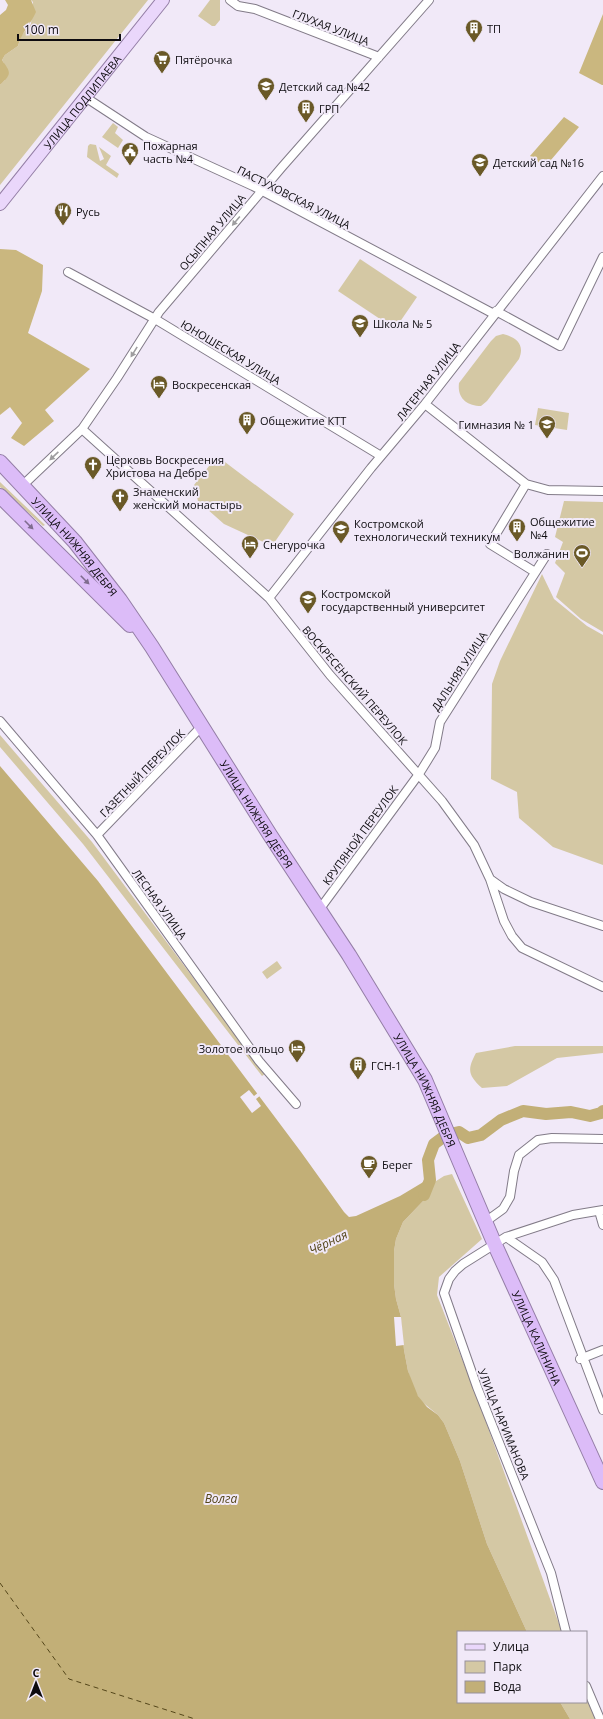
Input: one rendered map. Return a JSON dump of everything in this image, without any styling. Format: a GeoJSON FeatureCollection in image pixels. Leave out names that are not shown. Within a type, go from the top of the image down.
{"type":"FeatureCollection","features":[{"type":"Feature","properties":{"kind":"highway","name":"УЛИЦА НИЖНЯЯ ДЕБРЯ"},"geometry":{"type":"LineString","coordinates":[[0,462],[23,485],[90,560],[120,600],[152,647],[349,955],[425,1080],[473,1192]]}},
{"type":"Feature","properties":{"kind":"highway"},"geometry":{"type":"LineString","coordinates":[[1,496],[152,647]]}},
{"type":"Feature","properties":{"kind":"highway","name":"УЛИЦА КАЛИНИНА"},"geometry":{"type":"LineString","coordinates":[[473,1192],[485,1222],[500,1241],[603,1482]]}},
{"type":"Feature","properties":{"kind":"main road","name":"УЛИЦА ПОДЛИПАЕВА"},"geometry":{"type":"LineString","coordinates":[[0,204],[163,0]]}},
{"type":"Feature","properties":{"kind":"street","name":"ГЛУХАЯ УЛИЦА"},"geometry":{"type":"LineString","coordinates":[[230,0],[238,6],[255,9],[379,57]]}},
{"type":"Feature","properties":{"kind":"street","name":"ОСЫПНАЯ УЛИЦА"},"geometry":{"type":"LineString","coordinates":[[23,485],[82,429],[159,312],[428,0]]}},
{"type":"Feature","properties":{"kind":"street","name":"ПАСТУХОВСКАЯ УЛИЦА"},"geometry":{"type":"LineString","coordinates":[[86,96],[146,137],[262,191],[560,346],[603,257]]}},
{"type":"Feature","properties":{"kind":"street","name":"ЛАГЕРНАЯ УЛИЦА"},"geometry":{"type":"LineString","coordinates":[[269,598],[603,176]]}},
{"type":"Feature","properties":{"kind":"street","name":"ЮНОШЕСКАЯ УЛИЦА"},"geometry":{"type":"LineString","coordinates":[[68,272],[155,319],[381,456]]}},
{"type":"Feature","properties":{"kind":"street"},"geometry":{"type":"LineString","coordinates":[[424,404],[526,484],[548,490],[603,491]]}},
{"type":"Feature","properties":{"kind":"street","name":"ВОСКРЕСЕНСКИЙ ПЕРЕУЛОК"},"geometry":{"type":"LineString","coordinates":[[82,429],[269,598],[330,675],[419,774]]}},
{"type":"Feature","properties":{"kind":"street"},"geometry":{"type":"LineString","coordinates":[[526,484],[490,544],[535,572]]}},
{"type":"Feature","properties":{"kind":"street","name":"ДАЛЬНЯЯ УЛИЦА"},"geometry":{"type":"LineString","coordinates":[[419,774],[435,748],[440,722],[547,554]]}},
{"type":"Feature","properties":{"kind":"street","name":"ЛЕСНАЯ УЛИЦА"},"geometry":{"type":"LineString","coordinates":[[0,721],[97,835],[259,1061],[296,1104]]}},
{"type":"Feature","properties":{"kind":"street","name":"ГАЗЕТНЫЙ ПЕРЕУЛОК"},"geometry":{"type":"LineString","coordinates":[[97,835],[202,726]]}},
{"type":"Feature","properties":{"kind":"street"},"geometry":{"type":"LineString","coordinates":[[419,774],[442,801],[474,845],[490,879],[504,921],[512,936],[522,948],[603,987]]}},
{"type":"Feature","properties":{"kind":"street","name":"КРУПЯНОЙ ПЕРЕУЛОК"},"geometry":{"type":"LineString","coordinates":[[319,910],[419,774]]}},
{"type":"Feature","properties":{"kind":"street"},"geometry":{"type":"LineString","coordinates":[[490,879],[504,889],[525,900],[603,926]]}},
{"type":"Feature","properties":{"kind":"street"},"geometry":{"type":"LineString","coordinates":[[485,1222],[503,1209],[510,1196],[514,1171],[520,1155],[538,1140],[552,1138],[603,1139]]}},
{"type":"Feature","properties":{"kind":"street"},"geometry":{"type":"LineString","coordinates":[[601,1210],[603,1225]]}},
{"type":"Feature","properties":{"kind":"street","name":"УЛИЦА НАРИМАНОВА"},"geometry":{"type":"LineString","coordinates":[[566,1631],[551,1573],[477,1387],[444,1293],[449,1279],[463,1264],[500,1241],[573,1215],[601,1210]]}},
{"type":"Feature","properties":{"kind":"street"},"geometry":{"type":"LineString","coordinates":[[500,1241],[542,1262],[554,1280],[582,1358],[603,1410]]}},
{"type":"Feature","properties":{"kind":"street"},"geometry":{"type":"LineString","coordinates":[[582,1358],[603,1350]]}},
{"type":"Feature","properties":{"kind":"street"},"geometry":{"type":"LineString","coordinates":[[587,1688],[600,1719]]}},
{"type":"Feature","properties":{"kind":"green space"},"geometry":{"type":"Polygon","coordinates":[[[31,0],[148,0],[0,185],[0,85],[5,80],[4,63],[2,60],[5,55],[18,46],[21,36],[31,24],[33,2],[31,0]]]}},
{"type":"Feature","properties":{"kind":"green space"},"geometry":{"type":"Polygon","coordinates":[[[210,0],[220,0],[220,20],[215,26],[212,26],[198,16],[210,0]]]}},
{"type":"Feature","properties":{"kind":"green space"},"geometry":{"type":"Polygon","coordinates":[[[113,123],[118,127],[115,133],[123,140],[118,148],[102,137],[113,123]]]}},
{"type":"Feature","properties":{"kind":"green space"},"geometry":{"type":"Polygon","coordinates":[[[90,144],[96,145],[100,161],[104,159],[99,147],[111,156],[106,165],[119,174],[117,178],[87,157],[88,146],[90,144]]]}},
{"type":"Feature","properties":{"kind":"green space"},"geometry":{"type":"Polygon","coordinates":[[[360,259],[417,297],[395,329],[338,291],[360,259]]]}},
{"type":"Feature","properties":{"kind":"green space"},"geometry":{"type":"Polygon","coordinates":[[[503,334],[512,337],[518,342],[521,350],[519,359],[487,401],[481,406],[471,405],[461,397],[459,383],[491,341],[496,336],[503,334]]]}},
{"type":"Feature","properties":{"kind":"green space"},"geometry":{"type":"Polygon","coordinates":[[[538,408],[569,413],[567,430],[535,425],[538,408]]]}},
{"type":"Feature","properties":{"kind":"green space"},"geometry":{"type":"Polygon","coordinates":[[[217,456],[294,514],[272,546],[224,524],[198,501],[194,485],[217,456]]]}},
{"type":"Feature","properties":{"kind":"green space"},"geometry":{"type":"Polygon","coordinates":[[[0,482],[45,525],[43,526],[0,487],[0,482]]]}},
{"type":"Feature","properties":{"kind":"green space","name":"Волжанин"},"geometry":{"type":"Polygon","coordinates":[[[564,501],[603,502],[603,632],[581,619],[556,597],[565,573],[555,563],[563,542],[555,537],[564,501]]]}},
{"type":"Feature","properties":{"kind":"green space"},"geometry":{"type":"Polygon","coordinates":[[[542,574],[554,599],[587,626],[603,635],[603,865],[553,847],[519,818],[517,792],[491,779],[492,684],[500,661],[542,574]]]}},
{"type":"Feature","properties":{"kind":"green space"},"geometry":{"type":"Polygon","coordinates":[[[0,735],[92,842],[265,1074],[262,1076],[83,844],[0,747],[0,735]]]}},
{"type":"Feature","properties":{"kind":"green space"},"geometry":{"type":"Polygon","coordinates":[[[277,961],[282,968],[267,979],[262,972],[277,961]]]}},
{"type":"Feature","properties":{"kind":"green space"},"geometry":{"type":"Polygon","coordinates":[[[515,1046],[603,1046],[603,1053],[557,1058],[507,1086],[482,1088],[470,1072],[471,1064],[476,1053],[515,1046]]]}},
{"type":"Feature","properties":{"kind":"green space"},"geometry":{"type":"Polygon","coordinates":[[[452,1174],[482,1239],[439,1277],[437,1295],[478,1400],[562,1631],[527,1631],[487,1544],[460,1461],[444,1423],[438,1415],[421,1401],[413,1388],[408,1371],[404,1350],[401,1317],[394,1284],[394,1251],[396,1239],[403,1222],[425,1199],[433,1183],[444,1176],[452,1174]]]}},
{"type":"Feature","properties":{"kind":"green space"},"geometry":{"type":"Polygon","coordinates":[[[587,1698],[595,1719],[570,1719],[561,1703],[587,1703],[587,1698]]]}},
{"type":"Feature","properties":{"kind":"shaded area"},"geometry":{"type":"Polygon","coordinates":[[[5,0],[31,0],[36,12],[32,21],[21,37],[18,46],[5,55],[2,60],[9,72],[7,78],[0,85],[0,15],[6,10],[8,5],[5,0]]]}},
{"type":"Feature","properties":{"kind":"shaded area"},"geometry":{"type":"Polygon","coordinates":[[[603,14],[603,85],[602,85],[579,73],[603,14]]]}},
{"type":"Feature","properties":{"kind":"shaded area"},"geometry":{"type":"Polygon","coordinates":[[[564,117],[579,127],[545,167],[530,156],[564,117]]]}},
{"type":"Feature","properties":{"kind":"shaded area"},"geometry":{"type":"Polygon","coordinates":[[[0,249],[16,250],[43,265],[42,291],[28,333],[90,369],[45,410],[54,421],[24,446],[11,438],[22,423],[10,407],[0,415],[0,249]]]}},
{"type":"Feature","properties":{"kind":"water","name":"Волга"},"geometry":{"type":"Polygon","coordinates":[[[0,766],[98,881],[349,1217],[356,1216],[400,1196],[425,1181],[430,1180],[433,1183],[425,1199],[403,1222],[396,1239],[394,1251],[394,1284],[401,1317],[404,1350],[408,1371],[418,1396],[427,1407],[438,1415],[444,1423],[460,1461],[487,1544],[527,1631],[457,1631],[457,1703],[561,1703],[570,1719],[0,1719],[0,766]]]}},
{"type":"Feature","properties":{"kind":"pier"},"geometry":{"type":"Polygon","coordinates":[[[249,1090],[254,1096],[259,1092],[261,1095],[256,1099],[261,1106],[252,1113],[240,1097],[249,1090]]]}},
{"type":"Feature","properties":{"kind":"pier"},"geometry":{"type":"Polygon","coordinates":[[[394,1317],[401,1317],[404,1345],[396,1346],[394,1317]]]}},
{"type":"Feature","properties":{"kind":"waterway","name":"Чёрная"},"geometry":{"type":"LineString","coordinates":[[424,1195],[430,1180],[428,1160],[434,1144],[446,1135],[459,1132],[468,1138],[481,1135],[501,1120],[523,1111],[546,1114],[571,1112],[590,1116],[603,1111]]}},
{"type":"Feature","properties":{"kind":"ferry route"},"geometry":{"type":"LineString","coordinates":[[0,1583],[69,1679],[195,1719]]}},
{"type":"Feature","properties":{"kind":"place","name":"ТП"},"geometry":{"type":"Point","coordinates":[474,43]}},
{"type":"Feature","properties":{"kind":"place","name":"Пятёрочка"},"geometry":{"type":"Point","coordinates":[162,74]}},
{"type":"Feature","properties":{"kind":"place","name":"Детский сад №42"},"geometry":{"type":"Point","coordinates":[266,101]}},
{"type":"Feature","properties":{"kind":"place","name":"ГРП"},"geometry":{"type":"Point","coordinates":[306,123]}},
{"type":"Feature","properties":{"kind":"place","name":"Пожарная часть №4"},"geometry":{"type":"Point","coordinates":[130,166]}},
{"type":"Feature","properties":{"kind":"place","name":"Детский сад №16"},"geometry":{"type":"Point","coordinates":[480,177]}},
{"type":"Feature","properties":{"kind":"place","name":"Русь"},"geometry":{"type":"Point","coordinates":[63,226]}},
{"type":"Feature","properties":{"kind":"place","name":"Школа № 5"},"geometry":{"type":"Point","coordinates":[360,338]}},
{"type":"Feature","properties":{"kind":"place","name":"Воскресенская"},"geometry":{"type":"Point","coordinates":[159,399]}},
{"type":"Feature","properties":{"kind":"place","name":"Общежитие КТТ"},"geometry":{"type":"Point","coordinates":[247,435]}},
{"type":"Feature","properties":{"kind":"place","name":"Гимназия № 1"},"geometry":{"type":"Point","coordinates":[547,439]}},
{"type":"Feature","properties":{"kind":"place","name":"Церковь Воскресения Христова на Дебре"},"geometry":{"type":"Point","coordinates":[93,480]}},
{"type":"Feature","properties":{"kind":"place","name":"Знаменский женский монастырь"},"geometry":{"type":"Point","coordinates":[120,512]}},
{"type":"Feature","properties":{"kind":"place","name":"Общежитие №4"},"geometry":{"type":"Point","coordinates":[517,542]}},
{"type":"Feature","properties":{"kind":"place","name":"Костромской технологический техникум"},"geometry":{"type":"Point","coordinates":[341,544]}},
{"type":"Feature","properties":{"kind":"place","name":"Снегурочка"},"geometry":{"type":"Point","coordinates":[250,559]}},
{"type":"Feature","properties":{"kind":"place","name":"Волжанин"},"geometry":{"type":"Point","coordinates":[582,568]}},
{"type":"Feature","properties":{"kind":"place","name":"Костромской государственный университет"},"geometry":{"type":"Point","coordinates":[308,614]}},
{"type":"Feature","properties":{"kind":"place","name":"Золотое кольцо"},"geometry":{"type":"Point","coordinates":[297,1063]}},
{"type":"Feature","properties":{"kind":"place","name":"ГСН-1"},"geometry":{"type":"Point","coordinates":[358,1080]}},
{"type":"Feature","properties":{"kind":"place","name":"Берег"},"geometry":{"type":"Point","coordinates":[369,1179]}}]}
